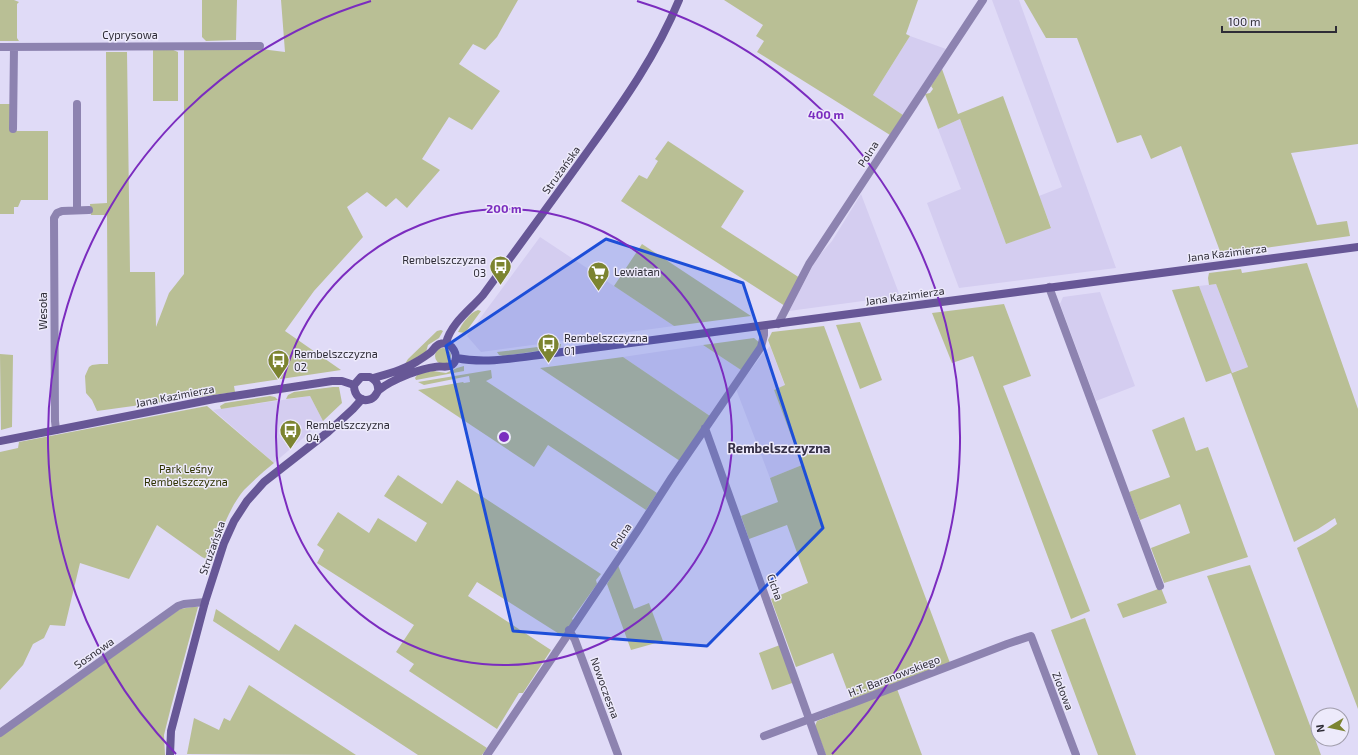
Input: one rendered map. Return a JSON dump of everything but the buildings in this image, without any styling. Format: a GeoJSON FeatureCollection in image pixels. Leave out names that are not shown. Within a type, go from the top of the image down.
{"type":"FeatureCollection","features":[{"type":"Feature","properties":{"kind":"main road","name":"Strużańska"},"geometry":{"type":"LineString","coordinates":[[446,343],[451,330],[487,290],[617,111],[662,39],[679,0]]}},
{"type":"Feature","properties":{"kind":"main road","name":"Jana Kazimierza"},"geometry":{"type":"LineString","coordinates":[[456,358],[474,362],[510,359],[1358,247]]}},
{"type":"Feature","properties":{"kind":"main road"},"geometry":{"type":"LineString","coordinates":[[373,378],[413,364],[440,344],[446,343],[454,350],[456,358],[450,366],[446,368],[437,366],[410,373],[378,391],[374,398],[370,400],[362,399],[355,392],[354,385],[361,377],[367,376],[373,378],[378,384],[378,391]]}},
{"type":"Feature","properties":{"kind":"main road"},"geometry":{"type":"LineString","coordinates":[[432,350],[431,354],[437,366]]}},
{"type":"Feature","properties":{"kind":"main road","name":"Jana Kazimierza"},"geometry":{"type":"LineString","coordinates":[[0,441],[214,399],[342,381],[354,385]]}},
{"type":"Feature","properties":{"kind":"main road","name":"Strużańska"},"geometry":{"type":"LineString","coordinates":[[170,755],[171,731],[205,602],[224,543],[234,521],[247,501],[264,482],[339,423],[362,399]]}},
{"type":"Feature","properties":{"kind":"street","name":"Polna"},"geometry":{"type":"LineString","coordinates":[[778,324],[809,264],[983,0]]}},
{"type":"Feature","properties":{"kind":"street","name":"Cyprysowa"},"geometry":{"type":"LineString","coordinates":[[0,47],[260,46]]}},
{"type":"Feature","properties":{"kind":"street"},"geometry":{"type":"LineString","coordinates":[[13,129],[14,47]]}},
{"type":"Feature","properties":{"kind":"street"},"geometry":{"type":"LineString","coordinates":[[77,104],[77,210]]}},
{"type":"Feature","properties":{"kind":"street","name":"Wesoła"},"geometry":{"type":"LineString","coordinates":[[56,430],[54,218],[57,212],[60,211],[89,210]]}},
{"type":"Feature","properties":{"kind":"street"},"geometry":{"type":"LineString","coordinates":[[1049,287],[1160,586]]}},
{"type":"Feature","properties":{"kind":"street","name":"Polna"},"geometry":{"type":"LineString","coordinates":[[487,755],[569,630],[761,347],[764,335],[764,326]]}},
{"type":"Feature","properties":{"kind":"street","name":"Cicha"},"geometry":{"type":"LineString","coordinates":[[705,428],[822,755]]}},
{"type":"Feature","properties":{"kind":"street","name":"Sosnowa"},"geometry":{"type":"LineString","coordinates":[[0,733],[178,606],[205,602]]}},
{"type":"Feature","properties":{"kind":"street","name":"Nowoczesna"},"geometry":{"type":"LineString","coordinates":[[569,630],[575,640],[618,755]]}},
{"type":"Feature","properties":{"kind":"street","name":"H.T. Baranowskiego"},"geometry":{"type":"LineString","coordinates":[[764,736],[1031,636]]}},
{"type":"Feature","properties":{"kind":"street","name":"Ziołowa"},"geometry":{"type":"LineString","coordinates":[[1031,636],[1076,755]]}},
{"type":"Feature","properties":{"kind":"highlighted area"},"geometry":{"type":"Polygon","coordinates":[[[606,239],[743,283],[823,528],[707,646],[513,631],[446,346],[606,239]]]}},
{"type":"Feature","properties":{"kind":"shaded area"},"geometry":{"type":"Polygon","coordinates":[[[992,0],[1019,0],[1116,268],[959,288],[927,203],[961,189],[938,129],[960,119],[1006,244],[1051,227],[1039,196],[1062,187],[992,0]]]}},
{"type":"Feature","properties":{"kind":"shaded area"},"geometry":{"type":"Polygon","coordinates":[[[910,36],[946,49],[903,115],[873,95],[910,36]]]}},
{"type":"Feature","properties":{"kind":"shaded area"},"geometry":{"type":"Polygon","coordinates":[[[861,194],[900,296],[789,311],[817,258],[832,241],[861,194]]]}},
{"type":"Feature","properties":{"kind":"shaded area"},"geometry":{"type":"Polygon","coordinates":[[[540,237],[674,326],[481,352],[467,336],[540,237]]]}},
{"type":"Feature","properties":{"kind":"shaded area"},"geometry":{"type":"Polygon","coordinates":[[[1216,284],[1248,367],[1231,373],[1199,286],[1216,284]]]}},
{"type":"Feature","properties":{"kind":"shaded area"},"geometry":{"type":"Polygon","coordinates":[[[1100,292],[1135,386],[1096,401],[1060,304],[1063,297],[1100,292]]]}},
{"type":"Feature","properties":{"kind":"shaded area"},"geometry":{"type":"Polygon","coordinates":[[[703,345],[741,370],[710,416],[623,357],[703,345]]]}},
{"type":"Feature","properties":{"kind":"shaded area"},"geometry":{"type":"Polygon","coordinates":[[[770,346],[785,386],[774,390],[802,465],[770,478],[736,389],[770,346]]]}},
{"type":"Feature","properties":{"kind":"shaded area"},"geometry":{"type":"Polygon","coordinates":[[[310,396],[323,421],[274,463],[213,410],[310,396]]]}},
{"type":"Feature","properties":{"kind":"green space"},"geometry":{"type":"Polygon","coordinates":[[[0,0],[14,0],[19,2],[17,4],[17,38],[19,41],[0,41],[0,0]]]}},
{"type":"Feature","properties":{"kind":"green space"},"geometry":{"type":"Polygon","coordinates":[[[202,0],[237,0],[236,40],[206,41],[202,37],[202,0]]]}},
{"type":"Feature","properties":{"kind":"green space"},"geometry":{"type":"Polygon","coordinates":[[[281,0],[518,0],[497,37],[485,50],[473,44],[459,64],[500,91],[472,130],[449,117],[422,159],[440,170],[407,208],[396,198],[386,207],[367,192],[347,207],[363,237],[314,291],[285,331],[341,370],[234,386],[235,392],[97,411],[92,400],[86,393],[85,376],[89,367],[92,365],[108,364],[107,215],[91,215],[90,204],[107,203],[106,52],[127,52],[130,272],[155,272],[156,327],[169,293],[184,274],[184,50],[261,49],[285,52],[281,0]]]}},
{"type":"Feature","properties":{"kind":"green space"},"geometry":{"type":"Polygon","coordinates":[[[724,0],[918,0],[906,34],[910,36],[873,95],[903,115],[890,135],[757,52],[764,41],[756,36],[763,25],[724,0]]]}},
{"type":"Feature","properties":{"kind":"green space"},"geometry":{"type":"Polygon","coordinates":[[[1024,0],[1358,0],[1358,144],[1291,153],[1317,225],[1347,221],[1350,236],[1221,254],[1181,146],[1151,159],[1141,135],[1117,143],[1077,38],[1046,38],[1024,0]]]}},
{"type":"Feature","properties":{"kind":"green space"},"geometry":{"type":"Polygon","coordinates":[[[153,49],[171,49],[178,52],[178,101],[153,101],[153,49]]]}},
{"type":"Feature","properties":{"kind":"green space"},"geometry":{"type":"Polygon","coordinates":[[[942,69],[958,114],[1003,96],[1051,228],[1006,244],[960,119],[938,129],[925,94],[930,93],[933,89],[931,86],[942,69]]]}},
{"type":"Feature","properties":{"kind":"green space"},"geometry":{"type":"Polygon","coordinates":[[[0,104],[11,104],[11,131],[48,131],[48,200],[21,200],[18,207],[14,207],[14,214],[0,214],[0,104]]]}},
{"type":"Feature","properties":{"kind":"green space"},"geometry":{"type":"Polygon","coordinates":[[[668,141],[744,191],[721,227],[800,278],[785,306],[621,201],[639,175],[647,179],[658,161],[655,159],[668,141]]]}},
{"type":"Feature","properties":{"kind":"green space"},"geometry":{"type":"Polygon","coordinates":[[[642,244],[751,316],[674,326],[614,286],[642,244]]]}},
{"type":"Feature","properties":{"kind":"green space"},"geometry":{"type":"Polygon","coordinates":[[[1307,263],[1358,409],[1358,709],[1297,548],[1326,532],[1337,524],[1335,518],[1294,542],[1231,373],[1206,382],[1172,290],[1199,286],[1232,373],[1248,367],[1216,284],[1209,285],[1209,273],[1241,269],[1242,273],[1307,263]]]}},
{"type":"Feature","properties":{"kind":"green space"},"geometry":{"type":"Polygon","coordinates":[[[1004,304],[1031,376],[1003,386],[1090,611],[1071,619],[973,356],[952,363],[932,313],[1004,304]]]}},
{"type":"Feature","properties":{"kind":"green space"},"geometry":{"type":"Polygon","coordinates":[[[478,310],[481,311],[465,333],[458,332],[469,316],[478,310]]]}},
{"type":"Feature","properties":{"kind":"green space"},"geometry":{"type":"Polygon","coordinates":[[[860,322],[882,380],[860,389],[836,325],[860,322]]]}},
{"type":"Feature","properties":{"kind":"green space"},"geometry":{"type":"Polygon","coordinates":[[[824,326],[950,663],[851,700],[833,653],[796,667],[771,599],[808,583],[787,525],[749,539],[741,516],[778,502],[770,478],[802,465],[774,390],[785,385],[768,340],[772,332],[824,326]]]}},
{"type":"Feature","properties":{"kind":"green space"},"geometry":{"type":"Polygon","coordinates":[[[437,331],[443,331],[439,338],[428,345],[426,352],[405,364],[408,359],[437,331]]]}},
{"type":"Feature","properties":{"kind":"green space"},"geometry":{"type":"Polygon","coordinates":[[[754,338],[761,344],[741,370],[703,345],[754,338]]]}},
{"type":"Feature","properties":{"kind":"green space"},"geometry":{"type":"Polygon","coordinates":[[[561,344],[560,348],[503,356],[499,355],[497,352],[561,344]]]}},
{"type":"Feature","properties":{"kind":"green space"},"geometry":{"type":"Polygon","coordinates":[[[443,348],[450,353],[451,356],[446,363],[443,364],[436,359],[435,356],[440,349],[443,348]]]}},
{"type":"Feature","properties":{"kind":"green space"},"geometry":{"type":"Polygon","coordinates":[[[0,354],[13,355],[12,427],[1,430],[0,354]]]}},
{"type":"Feature","properties":{"kind":"green space"},"geometry":{"type":"Polygon","coordinates":[[[623,357],[710,416],[680,461],[540,368],[623,357]]]}},
{"type":"Feature","properties":{"kind":"green space"},"geometry":{"type":"Polygon","coordinates":[[[464,366],[464,371],[416,380],[415,378],[418,374],[433,371],[446,373],[464,366]]]}},
{"type":"Feature","properties":{"kind":"green space"},"geometry":{"type":"Polygon","coordinates":[[[491,370],[492,378],[486,381],[657,493],[646,510],[548,445],[534,467],[418,390],[470,382],[469,376],[424,385],[418,382],[491,370]]]}},
{"type":"Feature","properties":{"kind":"green space"},"geometry":{"type":"Polygon","coordinates":[[[339,387],[342,403],[323,421],[310,396],[286,399],[288,395],[294,392],[339,387]]]}},
{"type":"Feature","properties":{"kind":"green space"},"geometry":{"type":"Polygon","coordinates":[[[270,396],[275,397],[278,400],[221,409],[220,406],[225,403],[270,396]]]}},
{"type":"Feature","properties":{"kind":"green space","name":"Park Leśny Rembelszczyzna"},"geometry":{"type":"Polygon","coordinates":[[[207,406],[274,463],[248,486],[238,498],[224,524],[210,561],[157,525],[129,579],[80,563],[65,626],[50,625],[44,638],[33,644],[23,665],[0,690],[0,452],[18,448],[19,442],[207,406]]]}},
{"type":"Feature","properties":{"kind":"green space"},"geometry":{"type":"Polygon","coordinates":[[[1184,417],[1196,451],[1208,447],[1248,557],[1164,583],[1151,548],[1190,533],[1180,504],[1140,520],[1129,492],[1170,477],[1152,430],[1184,417]]]}},
{"type":"Feature","properties":{"kind":"green space"},"geometry":{"type":"Polygon","coordinates":[[[398,475],[442,504],[457,480],[601,574],[596,580],[597,584],[572,619],[574,621],[564,637],[477,582],[468,596],[551,650],[523,693],[519,693],[497,729],[409,671],[414,664],[396,652],[414,625],[317,563],[324,550],[317,545],[338,512],[369,533],[378,518],[416,542],[427,523],[384,496],[398,475]]]}},
{"type":"Feature","properties":{"kind":"green space"},"geometry":{"type":"Polygon","coordinates":[[[618,565],[634,609],[649,603],[663,641],[631,650],[607,584],[618,565]]]}},
{"type":"Feature","properties":{"kind":"green space"},"geometry":{"type":"Polygon","coordinates":[[[1250,565],[1310,726],[1310,747],[1318,747],[1321,755],[1275,755],[1207,576],[1250,565]]]}},
{"type":"Feature","properties":{"kind":"green space"},"geometry":{"type":"Polygon","coordinates":[[[1161,588],[1167,603],[1123,618],[1117,604],[1161,588]]]}},
{"type":"Feature","properties":{"kind":"green space"},"geometry":{"type":"Polygon","coordinates":[[[198,607],[164,735],[165,755],[0,755],[0,737],[180,609],[198,607]]]}},
{"type":"Feature","properties":{"kind":"green space"},"geometry":{"type":"Polygon","coordinates":[[[216,609],[279,651],[295,624],[487,748],[482,755],[418,755],[213,621],[216,609]]]}},
{"type":"Feature","properties":{"kind":"green space"},"geometry":{"type":"Polygon","coordinates":[[[1085,618],[1136,755],[1098,755],[1051,630],[1085,618]]]}},
{"type":"Feature","properties":{"kind":"green space"},"geometry":{"type":"Polygon","coordinates":[[[780,645],[795,682],[772,690],[759,653],[780,645]]]}},
{"type":"Feature","properties":{"kind":"green space"},"geometry":{"type":"Polygon","coordinates":[[[249,685],[356,755],[187,754],[194,718],[219,730],[224,718],[230,721],[249,685]]]}},
{"type":"Feature","properties":{"kind":"green space"},"geometry":{"type":"Polygon","coordinates":[[[897,689],[922,755],[826,755],[815,726],[817,721],[897,689]]]}},
{"type":"Feature","properties":{"kind":"place","name":"Rembelszczyzna 03"},"geometry":{"type":"Point","coordinates":[501,286]}},
{"type":"Feature","properties":{"kind":"place","name":"Lewiatan"},"geometry":{"type":"Point","coordinates":[598,292]}},
{"type":"Feature","properties":{"kind":"place","name":"Rembelszczyzna 01"},"geometry":{"type":"Point","coordinates":[548,364]}},
{"type":"Feature","properties":{"kind":"place","name":"Rembelszczyzna 02"},"geometry":{"type":"Point","coordinates":[278,380]}},
{"type":"Feature","properties":{"kind":"place","name":"Rembelszczyzna 04"},"geometry":{"type":"Point","coordinates":[290,450]}},
{"type":"Feature","properties":{"kind":"district","name":"Rembelszczyzna"},"geometry":{"type":"Point","coordinates":[779,448]}}]}
